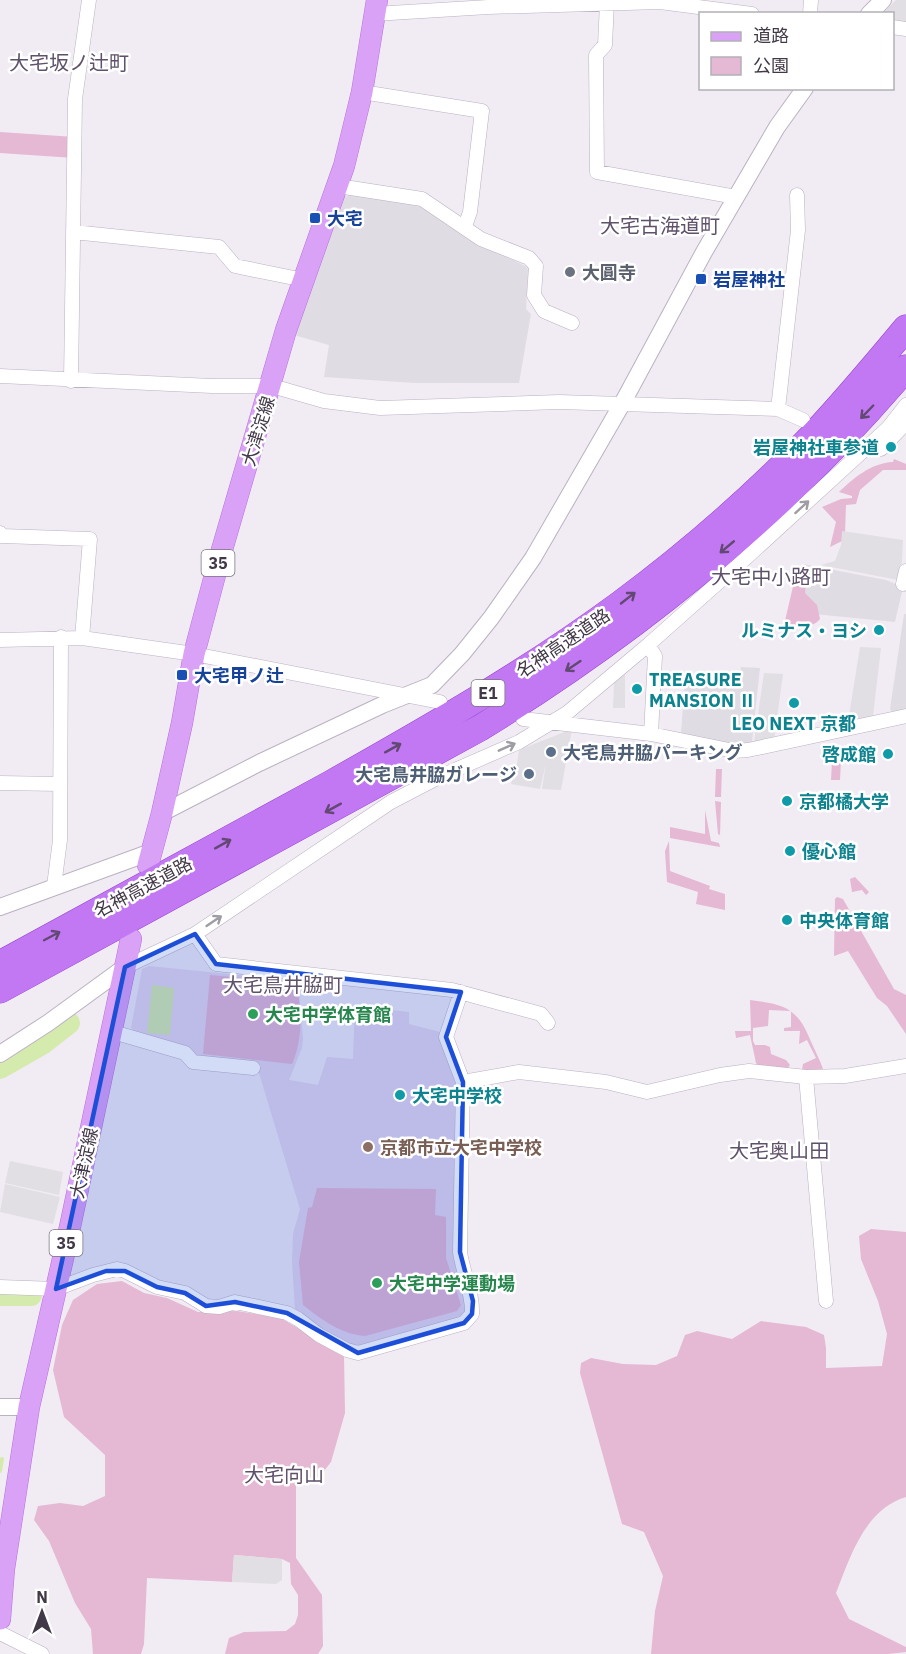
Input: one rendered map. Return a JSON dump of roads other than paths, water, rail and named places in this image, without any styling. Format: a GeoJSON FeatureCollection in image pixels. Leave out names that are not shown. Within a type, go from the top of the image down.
{"type":"FeatureCollection","features":[{"type":"Feature","properties":{"kind":"highway","name":"名神高速道路"},"geometry":{"type":"LineString","coordinates":[[0,964],[197,858],[453,715],[533,665],[583,630],[658,574],[729,514],[813,435],[906,328]]}},
{"type":"Feature","properties":{"kind":"highway","name":"名神高速道路"},"geometry":{"type":"LineString","coordinates":[[0,990],[480,728],[519,704],[636,622],[748,529],[816,465],[883,396],[906,368]]}},
{"type":"Feature","properties":{"kind":"main road","name":"大津淀線"},"geometry":{"type":"LineString","coordinates":[[150,858],[182,723],[194,654],[219,560],[272,386],[286,330],[338,186],[362,92],[376,4]]}},
{"type":"Feature","properties":{"kind":"main road","name":"大津淀線"},"geometry":{"type":"LineString","coordinates":[[0,1619],[5,1519],[132,939]]}},
{"type":"Feature","properties":{"kind":"street"},"geometry":{"type":"LineString","coordinates":[[71,381],[75,99],[89,0]]}},
{"type":"Feature","properties":{"kind":"street"},"geometry":{"type":"LineString","coordinates":[[871,12],[884,0]]}},
{"type":"Feature","properties":{"kind":"street"},"geometry":{"type":"LineString","coordinates":[[376,4],[488,7],[660,2],[737,12]]}},
{"type":"Feature","properties":{"kind":"street"},"geometry":{"type":"LineString","coordinates":[[607,3],[605,45],[596,55],[597,172],[736,197]]}},
{"type":"Feature","properties":{"kind":"street"},"geometry":{"type":"LineString","coordinates":[[162,813],[259,763],[432,685],[462,654],[491,618],[533,558],[622,404],[704,252],[777,127],[804,90]]}},
{"type":"Feature","properties":{"kind":"street"},"geometry":{"type":"LineString","coordinates":[[362,92],[482,111],[470,212],[465,226]]}},
{"type":"Feature","properties":{"kind":"street"},"geometry":{"type":"LineString","coordinates":[[338,186],[422,199],[481,238],[529,258],[536,266],[534,295],[544,311],[572,323]]}},
{"type":"Feature","properties":{"kind":"street"},"geometry":{"type":"LineString","coordinates":[[778,409],[798,230],[797,195]]}},
{"type":"Feature","properties":{"kind":"street"},"geometry":{"type":"LineString","coordinates":[[73,232],[219,247],[235,266],[304,280]]}},
{"type":"Feature","properties":{"kind":"street"},"geometry":{"type":"LineString","coordinates":[[0,376],[59,378],[71,381],[272,386],[324,401],[380,408],[559,402],[778,409],[803,420]]}},
{"type":"Feature","properties":{"kind":"street"},"geometry":{"type":"LineString","coordinates":[[875,448],[906,405]]}},
{"type":"Feature","properties":{"kind":"street"},"geometry":{"type":"LineString","coordinates":[[0,1054],[48,1023],[125,967],[195,934],[391,802],[439,777],[519,742],[567,713],[906,423]]}},
{"type":"Feature","properties":{"kind":"street"},"geometry":{"type":"LineString","coordinates":[[0,534],[2,536],[90,539],[82,638]]}},
{"type":"Feature","properties":{"kind":"street"},"geometry":{"type":"LineString","coordinates":[[54,886],[60,840],[61,637]]}},
{"type":"Feature","properties":{"kind":"street"},"geometry":{"type":"LineString","coordinates":[[0,640],[82,638],[194,654],[440,702]]}},
{"type":"Feature","properties":{"kind":"street"},"geometry":{"type":"LineString","coordinates":[[648,645],[655,656],[651,734]]}},
{"type":"Feature","properties":{"kind":"street"},"geometry":{"type":"LineString","coordinates":[[523,719],[651,734],[722,750],[748,750],[906,716]]}},
{"type":"Feature","properties":{"kind":"street"},"geometry":{"type":"LineString","coordinates":[[0,783],[60,784]]}},
{"type":"Feature","properties":{"kind":"street"},"geometry":{"type":"LineString","coordinates":[[0,907],[54,886],[150,858]]}},
{"type":"Feature","properties":{"kind":"street"},"geometry":{"type":"LineString","coordinates":[[195,934],[216,964],[461,992],[541,1014],[548,1023]]}},
{"type":"Feature","properties":{"kind":"street"},"geometry":{"type":"LineString","coordinates":[[0,1287],[56,1288],[117,1269],[157,1287],[185,1293],[206,1306],[219,1307],[235,1302],[287,1314],[298,1318],[346,1350],[358,1353],[464,1323],[472,1314],[473,1301],[463,1271],[460,1252],[463,1082],[446,1037],[461,992]]}},
{"type":"Feature","properties":{"kind":"street"},"geometry":{"type":"LineString","coordinates":[[112,1032],[185,1053],[193,1062],[253,1068]]}},
{"type":"Feature","properties":{"kind":"street"},"geometry":{"type":"LineString","coordinates":[[463,1082],[519,1072],[606,1082],[647,1092],[720,1075],[749,1071],[806,1077],[845,1076],[906,1066]]}},
{"type":"Feature","properties":{"kind":"street"},"geometry":{"type":"LineString","coordinates":[[806,1077],[826,1301]]}},
{"type":"Feature","properties":{"kind":"street"},"geometry":{"type":"LineString","coordinates":[[0,1407],[29,1407]]}},
{"type":"Feature","properties":{"kind":"street"},"geometry":{"type":"LineString","coordinates":[[0,1633],[42,1654]]}},
{"type":"Feature","properties":{"kind":"waterway"},"geometry":{"type":"LineString","coordinates":[[0,1068],[42,1044],[69,1023]]}},
{"type":"Feature","properties":{"kind":"waterway"},"geometry":{"type":"LineString","coordinates":[[0,1295],[31,1295]]}},
{"type":"Feature","properties":{"kind":"waterway"},"geometry":{"type":"LineString","coordinates":[[0,1471],[2,1459]]}},
{"type":"Feature","properties":{"kind":"place","name":"大宅"},"geometry":{"type":"Point","coordinates":[315,218]}},
{"type":"Feature","properties":{"kind":"place","name":"大圓寺"},"geometry":{"type":"Point","coordinates":[570,272]}},
{"type":"Feature","properties":{"kind":"place","name":"岩屋神社"},"geometry":{"type":"Point","coordinates":[701,279]}},
{"type":"Feature","properties":{"kind":"place","name":"岩屋神社車参道"},"geometry":{"type":"Point","coordinates":[891,447]}},
{"type":"Feature","properties":{"kind":"place","name":"ルミナス・ヨシ"},"geometry":{"type":"Point","coordinates":[879,630]}},
{"type":"Feature","properties":{"kind":"place","name":"大宅甲ノ辻"},"geometry":{"type":"Point","coordinates":[182,675]}},
{"type":"Feature","properties":{"kind":"place","name":"TREASURE MANSION Ⅱ"},"geometry":{"type":"Point","coordinates":[637,689]}},
{"type":"Feature","properties":{"kind":"place","name":"LEO NEXT 京都"},"geometry":{"type":"Point","coordinates":[794,703]}},
{"type":"Feature","properties":{"kind":"place","name":"大宅鳥井脇パーキング"},"geometry":{"type":"Point","coordinates":[551,752]}},
{"type":"Feature","properties":{"kind":"place","name":"啓成館"},"geometry":{"type":"Point","coordinates":[888,754]}},
{"type":"Feature","properties":{"kind":"place","name":"大宅鳥井脇ガレージ"},"geometry":{"type":"Point","coordinates":[529,774]}},
{"type":"Feature","properties":{"kind":"place","name":"京都橘大学"},"geometry":{"type":"Point","coordinates":[787,801]}},
{"type":"Feature","properties":{"kind":"place","name":"優心館"},"geometry":{"type":"Point","coordinates":[790,851]}},
{"type":"Feature","properties":{"kind":"place","name":"中央体育館"},"geometry":{"type":"Point","coordinates":[787,920]}},
{"type":"Feature","properties":{"kind":"place","name":"大宅中学体育館"},"geometry":{"type":"Point","coordinates":[253,1014]}},
{"type":"Feature","properties":{"kind":"place","name":"大宅中学校"},"geometry":{"type":"Point","coordinates":[400,1095]}},
{"type":"Feature","properties":{"kind":"place","name":"京都市立大宅中学校"},"geometry":{"type":"Point","coordinates":[368,1147]}},
{"type":"Feature","properties":{"kind":"place","name":"大宅中学運動場"},"geometry":{"type":"Point","coordinates":[377,1283]}},
{"type":"Feature","properties":{"kind":"district","name":"大宅坂ノ辻町"},"geometry":{"type":"Point","coordinates":[69,62]}},
{"type":"Feature","properties":{"kind":"district","name":"大宅古海道町"},"geometry":{"type":"Point","coordinates":[660,225]}},
{"type":"Feature","properties":{"kind":"district","name":"大宅中小路町"},"geometry":{"type":"Point","coordinates":[771,576]}},
{"type":"Feature","properties":{"kind":"district","name":"大宅鳥井脇町"},"geometry":{"type":"Point","coordinates":[283,984]}},
{"type":"Feature","properties":{"kind":"district","name":"大宅奥山田"},"geometry":{"type":"Point","coordinates":[779,1150]}},
{"type":"Feature","properties":{"kind":"district","name":"大宅向山"},"geometry":{"type":"Point","coordinates":[284,1474]}}]}
